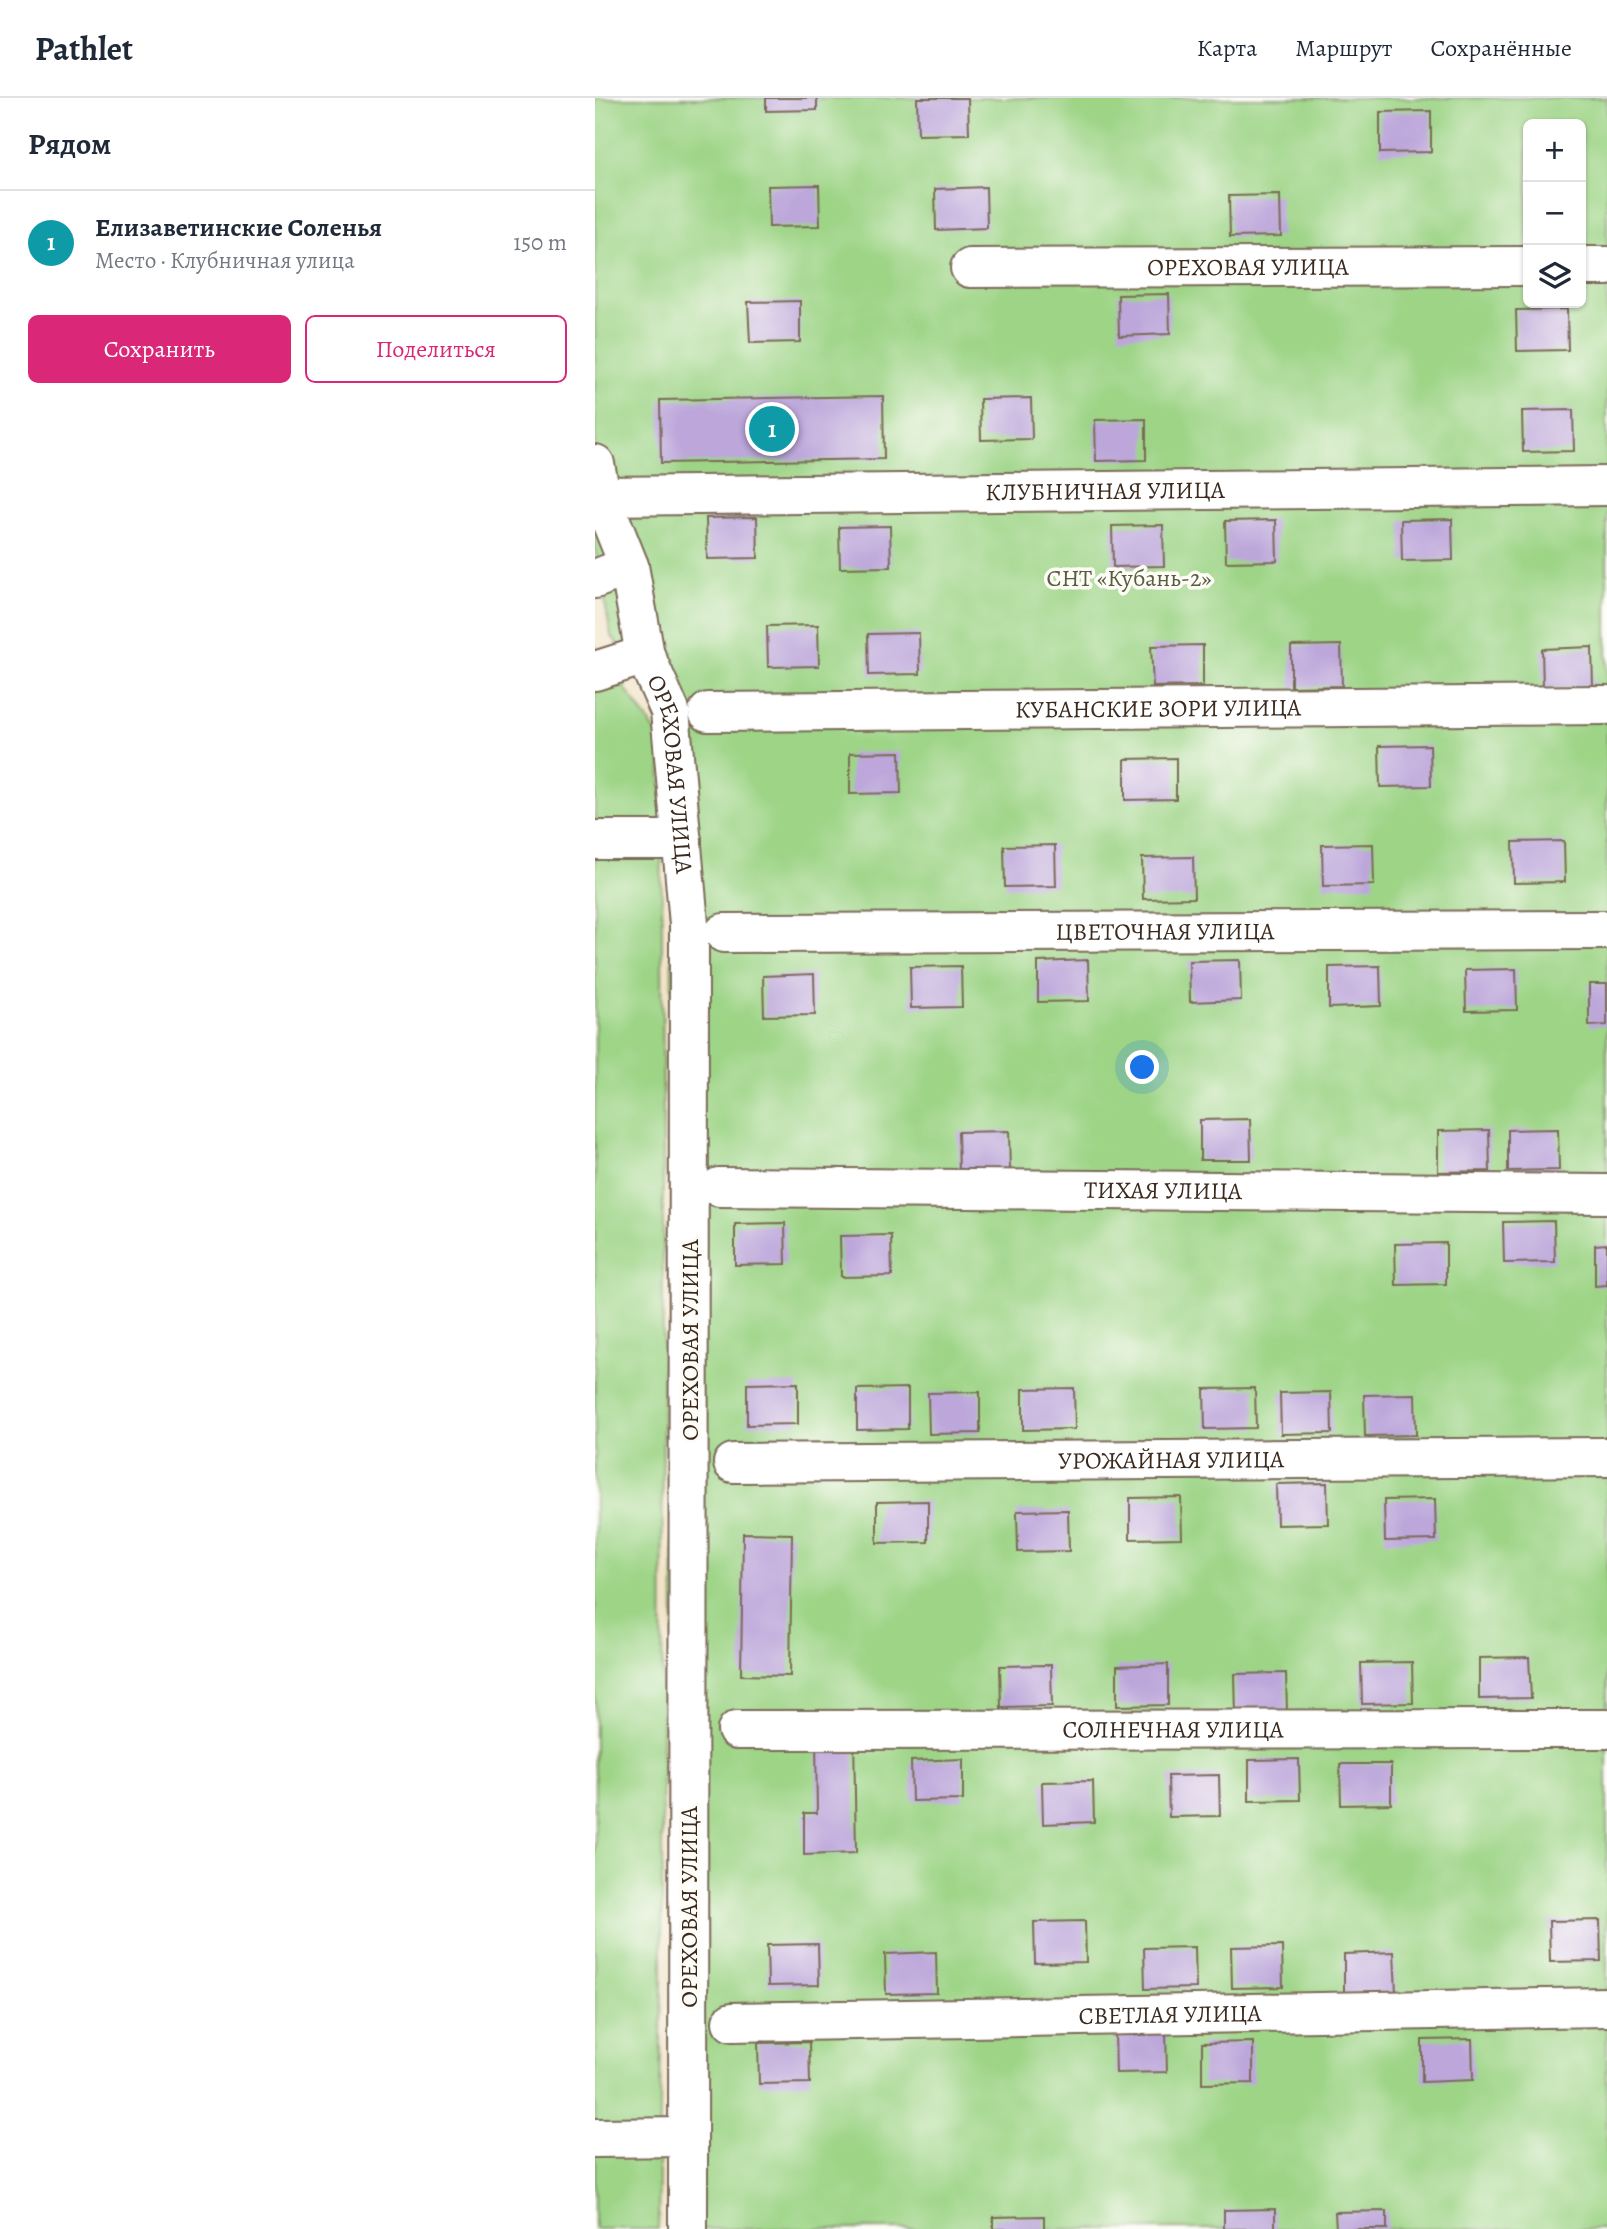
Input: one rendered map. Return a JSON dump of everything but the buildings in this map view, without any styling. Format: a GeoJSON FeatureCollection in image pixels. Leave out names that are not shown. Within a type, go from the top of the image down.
{"type":"FeatureCollection","features":[{"type":"Feature","properties":{"kind":"street","name":"ОРЕХОВАЯ УЛИЦА"},"geometry":{"type":"LineString","coordinates":[[970,268],[1523,266]]}},
{"type":"Feature","properties":{"kind":"street"},"geometry":{"type":"LineString","coordinates":[[1586,266],[1607,266]]}},
{"type":"Feature","properties":{"kind":"street","name":"ОРЕХОВАЯ УЛИЦА"},"geometry":{"type":"LineString","coordinates":[[598,480],[612,572],[670,711],[689,924],[688,2229]]}},
{"type":"Feature","properties":{"kind":"street","name":"КЛУБНИЧНАЯ УЛИЦА"},"geometry":{"type":"LineString","coordinates":[[598,480],[1607,486]]}},
{"type":"Feature","properties":{"kind":"street"},"geometry":{"type":"LineString","coordinates":[[595,671],[645,655]]}},
{"type":"Feature","properties":{"kind":"street","name":"КУБАНСКИЕ ЗОРИ УЛИЦА"},"geometry":{"type":"LineString","coordinates":[[708,712],[1607,705]]}},
{"type":"Feature","properties":{"kind":"street"},"geometry":{"type":"LineString","coordinates":[[595,840],[682,840]]}},
{"type":"Feature","properties":{"kind":"street","name":"ЦВЕТОЧНАЯ УЛИЦА"},"geometry":{"type":"LineString","coordinates":[[724,933],[1607,930]]}},
{"type":"Feature","properties":{"kind":"street","name":"ТИХАЯ УЛИЦА"},"geometry":{"type":"LineString","coordinates":[[719,1187],[1607,1194]]}},
{"type":"Feature","properties":{"kind":"street","name":"УРОЖАЙНАЯ УЛИЦА"},"geometry":{"type":"LineString","coordinates":[[733,1463],[1607,1457]]}},
{"type":"Feature","properties":{"kind":"street","name":"СОЛНЕЧНАЯ УЛИЦА"},"geometry":{"type":"LineString","coordinates":[[737,1730],[1607,1730]]}},
{"type":"Feature","properties":{"kind":"street","name":"СВЕТЛАЯ УЛИЦА"},"geometry":{"type":"LineString","coordinates":[[732,2022],[1607,2007]]}},
{"type":"Feature","properties":{"kind":"street"},"geometry":{"type":"LineString","coordinates":[[595,2138],[688,2137]]}},
{"type":"Feature","properties":{"kind":"green space","name":"СНТ «Кубань-2»"},"geometry":{"type":"Polygon","coordinates":[[[595,98],[1607,98],[1607,2229],[676,2229],[671,717],[611,635],[595,548],[595,98]]]}},
{"type":"Feature","properties":{"kind":"green space"},"geometry":{"type":"Polygon","coordinates":[[[595,646],[661,739],[662,1979],[658,2229],[595,2229],[595,646]]]}},
{"type":"Feature","properties":{"kind":"place","name":"Елизаветинские Соленья"},"geometry":{"type":"Point","coordinates":[772,429]}}]}
